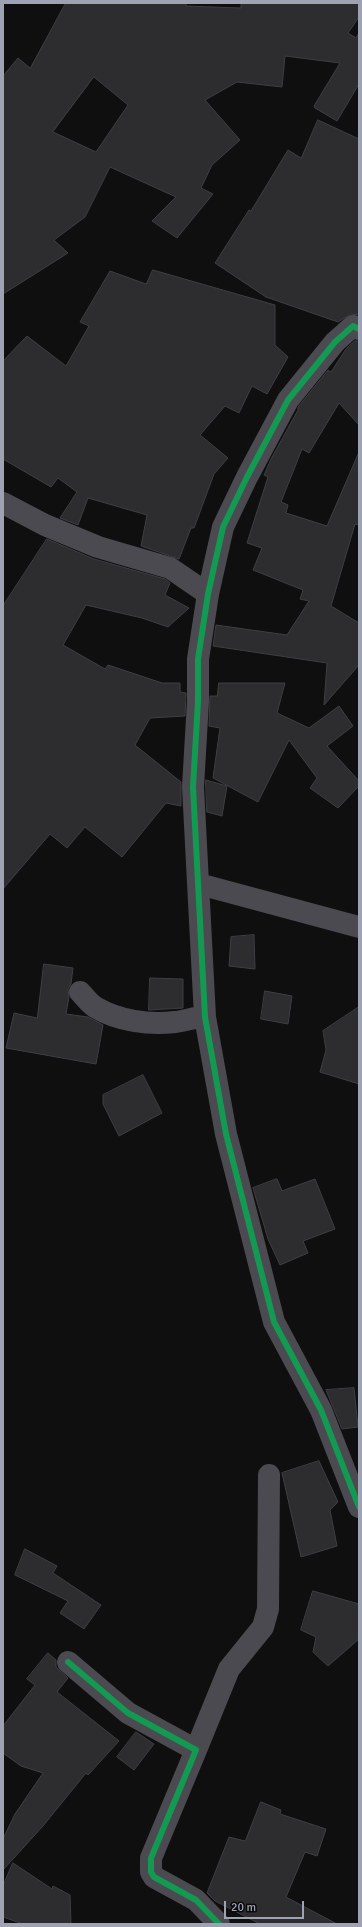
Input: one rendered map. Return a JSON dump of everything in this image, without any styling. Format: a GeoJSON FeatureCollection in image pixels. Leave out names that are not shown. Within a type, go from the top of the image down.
{"type":"FeatureCollection","features":[{"type":"Feature","properties":{"kind":"street"},"geometry":{"type":"LineString","coordinates":[[359,329],[352,326],[335,342],[288,400],[247,477],[223,527],[208,594],[198,659],[198,701],[193,787],[205,1018],[226,1134],[274,1322],[321,1410],[359,1507]]}},
{"type":"Feature","properties":{"kind":"street"},"geometry":{"type":"LineString","coordinates":[[3,503],[45,525],[92,544],[170,568],[208,594]]}},
{"type":"Feature","properties":{"kind":"street"},"geometry":{"type":"LineString","coordinates":[[199,884],[359,927]]}},
{"type":"Feature","properties":{"kind":"street"},"geometry":{"type":"LineString","coordinates":[[80,992],[94,1006],[112,1015],[133,1021],[153,1023],[176,1022],[205,1018]]}},
{"type":"Feature","properties":{"kind":"street"},"geometry":{"type":"LineString","coordinates":[[219,1924],[196,1900],[154,1877],[151,1872],[151,1858],[229,1669],[263,1627],[268,1609],[269,1475]]}},
{"type":"Feature","properties":{"kind":"street"},"geometry":{"type":"LineString","coordinates":[[68,1662],[128,1713],[196,1750]]}},
{"type":"Feature","properties":{"kind":"building"},"geometry":{"type":"Polygon","coordinates":[[[66,3],[186,3],[186,6],[241,8],[241,3],[359,3],[359,17],[348,33],[356,38],[359,33],[359,84],[337,121],[314,106],[340,63],[285,56],[282,87],[237,82],[205,100],[240,140],[212,165],[201,188],[213,194],[177,238],[152,221],[176,197],[110,167],[85,217],[54,240],[68,253],[3,294],[3,76],[18,58],[30,68],[66,3]],[[94,77],[53,132],[96,152],[128,105],[94,77]]]}},
{"type":"Feature","properties":{"kind":"building"},"geometry":{"type":"Polygon","coordinates":[[[318,120],[359,139],[359,315],[351,314],[338,322],[266,297],[215,263],[249,210],[251,211],[288,150],[301,158],[318,120]]]}},
{"type":"Feature","properties":{"kind":"building"},"geometry":{"type":"Polygon","coordinates":[[[153,270],[275,305],[275,345],[288,357],[267,394],[252,386],[239,413],[225,406],[200,435],[228,458],[214,474],[194,528],[191,528],[179,559],[141,546],[147,515],[88,498],[78,525],[60,518],[77,492],[58,478],[51,487],[3,459],[3,361],[27,336],[66,366],[89,326],[80,322],[110,271],[146,284],[153,270]]]}},
{"type":"Feature","properties":{"kind":"building"},"geometry":{"type":"Polygon","coordinates":[[[355,341],[359,341],[359,425],[339,403],[309,453],[302,449],[281,502],[288,505],[286,513],[327,526],[359,452],[359,525],[355,524],[331,606],[359,623],[359,665],[324,705],[327,663],[213,646],[216,625],[287,635],[309,601],[300,599],[303,590],[253,570],[262,548],[247,543],[268,477],[264,475],[271,459],[298,410],[298,407],[328,370],[331,372],[346,349],[355,341]]]}},
{"type":"Feature","properties":{"kind":"building"},"geometry":{"type":"Polygon","coordinates":[[[47,539],[94,559],[165,579],[170,583],[165,595],[189,608],[168,627],[142,618],[86,605],[63,645],[105,669],[108,665],[162,683],[180,683],[180,692],[186,693],[185,716],[150,718],[135,745],[181,782],[181,806],[166,803],[122,857],[85,827],[67,848],[50,834],[3,889],[3,606],[47,539]]]}},
{"type":"Feature","properties":{"kind":"building"},"geometry":{"type":"Polygon","coordinates":[[[219,683],[285,683],[277,713],[309,728],[339,706],[353,726],[327,746],[359,781],[359,786],[338,808],[310,788],[317,778],[289,740],[258,802],[213,778],[220,728],[209,726],[210,696],[217,696],[219,683]]]}},
{"type":"Feature","properties":{"kind":"building"},"geometry":{"type":"Polygon","coordinates":[[[206,780],[227,786],[222,816],[207,812],[206,780]]]}},
{"type":"Feature","properties":{"kind":"building"},"geometry":{"type":"Polygon","coordinates":[[[254,935],[255,969],[229,966],[231,937],[254,935]]]}},
{"type":"Feature","properties":{"kind":"building"},"geometry":{"type":"Polygon","coordinates":[[[44,964],[73,968],[71,984],[68,989],[69,997],[66,1014],[88,1017],[103,1025],[96,1064],[6,1048],[14,1013],[37,1018],[44,964]]]}},
{"type":"Feature","properties":{"kind":"building"},"geometry":{"type":"Polygon","coordinates":[[[150,978],[183,979],[183,1008],[149,1010],[150,978]]]}},
{"type":"Feature","properties":{"kind":"building"},"geometry":{"type":"Polygon","coordinates":[[[265,991],[292,996],[288,1024],[261,1019],[265,991]]]}},
{"type":"Feature","properties":{"kind":"building"},"geometry":{"type":"Polygon","coordinates":[[[359,1007],[359,1084],[320,1072],[326,1050],[323,1031],[359,1007]]]}},
{"type":"Feature","properties":{"kind":"building"},"geometry":{"type":"Polygon","coordinates":[[[143,1075],[162,1113],[119,1136],[103,1104],[103,1095],[143,1075]]]}},
{"type":"Feature","properties":{"kind":"building"},"geometry":{"type":"Polygon","coordinates":[[[277,1179],[282,1191],[315,1179],[335,1229],[303,1241],[308,1253],[280,1265],[268,1239],[253,1188],[277,1179]]]}},
{"type":"Feature","properties":{"kind":"building"},"geometry":{"type":"Polygon","coordinates":[[[354,1388],[358,1427],[342,1429],[326,1390],[354,1388]]]}},
{"type":"Feature","properties":{"kind":"building"},"geometry":{"type":"Polygon","coordinates":[[[319,1461],[338,1502],[330,1510],[337,1546],[301,1557],[282,1473],[319,1461]]]}},
{"type":"Feature","properties":{"kind":"building"},"geometry":{"type":"Polygon","coordinates":[[[25,1549],[57,1566],[53,1573],[101,1605],[84,1629],[60,1613],[68,1601],[15,1575],[25,1549]]]}},
{"type":"Feature","properties":{"kind":"building"},"geometry":{"type":"Polygon","coordinates":[[[313,1591],[359,1604],[359,1639],[328,1666],[313,1652],[316,1637],[301,1630],[313,1591]]]}},
{"type":"Feature","properties":{"kind":"building"},"geometry":{"type":"Polygon","coordinates":[[[48,1653],[56,1660],[56,1667],[68,1678],[57,1692],[119,1741],[88,1775],[86,1773],[43,1826],[3,1870],[3,1839],[15,1814],[43,1773],[21,1766],[3,1753],[3,1726],[35,1685],[27,1679],[48,1653]]]}},
{"type":"Feature","properties":{"kind":"building"},"geometry":{"type":"Polygon","coordinates":[[[136,1732],[154,1744],[134,1770],[117,1757],[136,1732]]]}},
{"type":"Feature","properties":{"kind":"building"},"geometry":{"type":"Polygon","coordinates":[[[261,1802],[281,1810],[280,1814],[326,1829],[317,1856],[305,1852],[286,1897],[337,1924],[260,1924],[215,1901],[207,1893],[229,1837],[245,1841],[261,1802]]]}},
{"type":"Feature","properties":{"kind":"building"},"geometry":{"type":"Polygon","coordinates":[[[13,1863],[52,1889],[53,1886],[70,1895],[71,1924],[23,1924],[3,1917],[3,1886],[13,1863]]]}},
{"type":"Feature","properties":{"kind":"cycle path"},"geometry":{"type":"LineString","coordinates":[[359,329],[353,326],[335,342],[288,400],[247,477],[223,527],[208,594],[198,659],[198,701],[193,787],[205,1017],[226,1134],[274,1322],[321,1410],[359,1507]]}},
{"type":"Feature","properties":{"kind":"cycle path"},"geometry":{"type":"LineString","coordinates":[[68,1662],[128,1713],[196,1750],[151,1858],[151,1872],[154,1877],[196,1900],[219,1924]]}}]}
